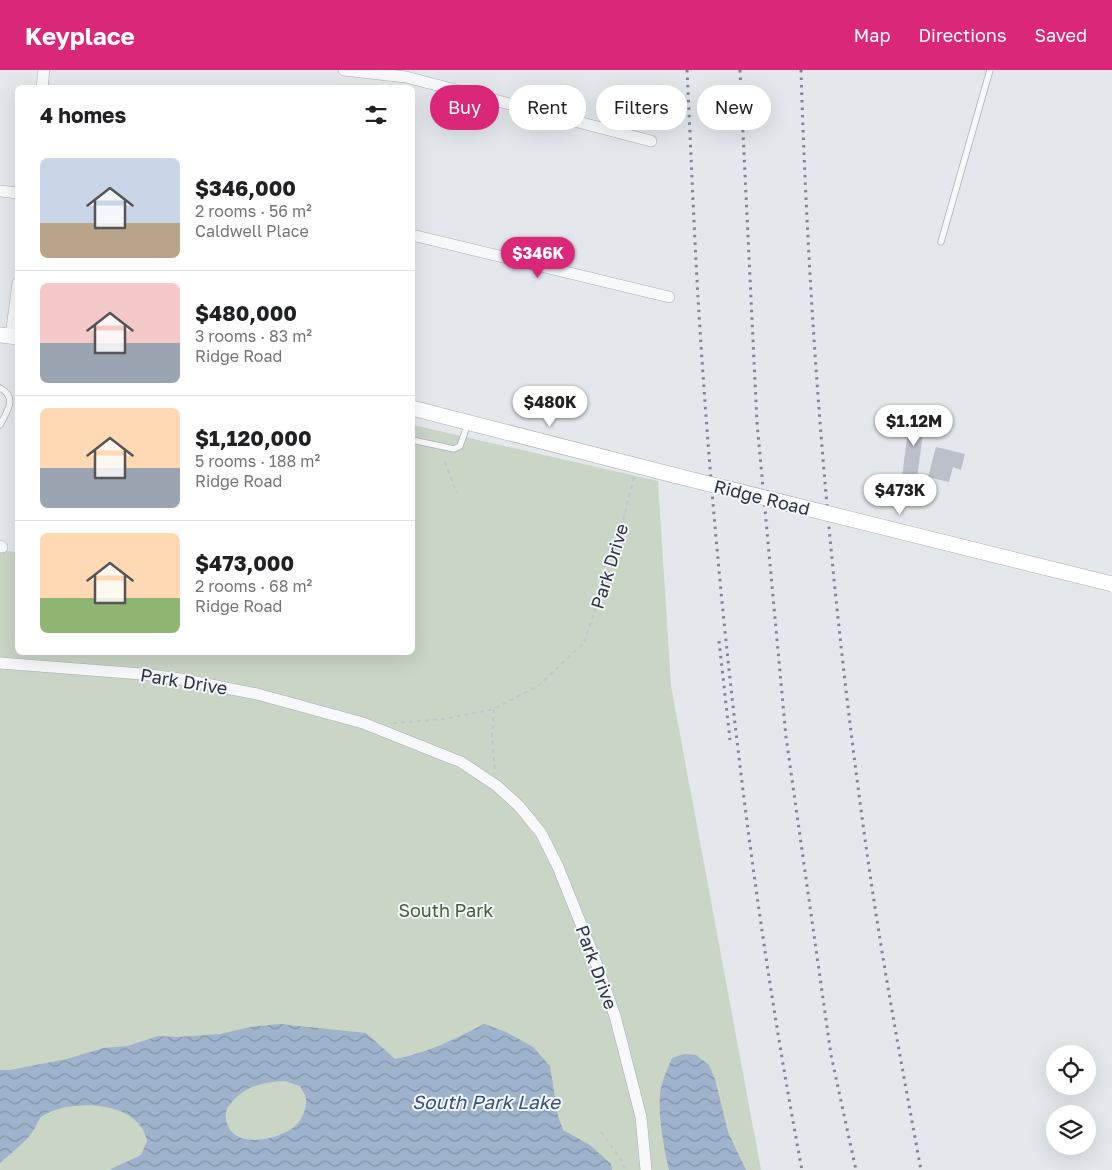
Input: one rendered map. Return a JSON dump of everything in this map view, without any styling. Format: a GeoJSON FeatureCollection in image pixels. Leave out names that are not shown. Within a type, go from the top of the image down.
{"type":"FeatureCollection","features":[{"type":"Feature","properties":{"kind":"main road","name":"Ridge Road"},"geometry":{"type":"LineString","coordinates":[[415,409],[637,467],[1112,584]]}},
{"type":"Feature","properties":{"kind":"street"},"geometry":{"type":"LineString","coordinates":[[42,85],[44,70]]}},
{"type":"Feature","properties":{"kind":"street"},"geometry":{"type":"LineString","coordinates":[[344,70],[406,78],[650,141]]}},
{"type":"Feature","properties":{"kind":"street"},"geometry":{"type":"LineString","coordinates":[[0,191],[15,193]]}},
{"type":"Feature","properties":{"kind":"street"},"geometry":{"type":"LineString","coordinates":[[415,236],[669,297]]}},
{"type":"Feature","properties":{"kind":"street"},"geometry":{"type":"LineString","coordinates":[[9,336],[15,301]]}},
{"type":"Feature","properties":{"kind":"street","name":"Park Drive"},"geometry":{"type":"LineString","coordinates":[[0,663],[84,668],[142,674],[181,679],[257,694],[363,723],[461,762],[497,786],[520,806],[541,833],[558,867],[591,949],[615,1016],[641,1117],[646,1170]]}},
{"type":"Feature","properties":{"kind":"lane"},"geometry":{"type":"LineString","coordinates":[[941,242],[990,70]]}},
{"type":"Feature","properties":{"kind":"lane"},"geometry":{"type":"LineString","coordinates":[[0,388],[10,398],[10,404],[0,425]]}},
{"type":"Feature","properties":{"kind":"lane"},"geometry":{"type":"LineString","coordinates":[[415,441],[454,448],[460,446],[468,422]]}},
{"type":"Feature","properties":{"kind":"path"},"geometry":{"type":"LineString","coordinates":[[446,462],[457,493]]}},
{"type":"Feature","properties":{"kind":"path","name":"Park Drive"},"geometry":{"type":"LineString","coordinates":[[388,723],[444,718],[494,709],[538,686],[584,643],[615,552],[637,467]]}},
{"type":"Feature","properties":{"kind":"path"},"geometry":{"type":"LineString","coordinates":[[494,709],[492,758],[497,786]]}},
{"type":"Feature","properties":{"kind":"path"},"geometry":{"type":"LineString","coordinates":[[600,1132],[620,1158],[625,1170]]}},
{"type":"Feature","properties":{"kind":"green space","name":"South Park"},"geometry":{"type":"Polygon","coordinates":[[[415,425],[658,481],[671,686],[761,1170],[0,1170],[0,550],[15,552],[15,655],[415,655],[415,425]]]}},
{"type":"Feature","properties":{"kind":"water","name":"South Park Lake"},"geometry":{"type":"Polygon","coordinates":[[[280,1024],[366,1033],[395,1059],[430,1049],[484,1024],[506,1032],[533,1047],[550,1066],[558,1116],[563,1130],[590,1145],[611,1164],[612,1170],[109,1170],[141,1155],[147,1141],[143,1130],[135,1120],[124,1113],[111,1108],[82,1105],[55,1110],[42,1116],[26,1140],[0,1163],[0,1070],[10,1070],[67,1059],[103,1048],[128,1046],[158,1036],[177,1037],[220,1034],[250,1027],[280,1024]],[[285,1081],[262,1084],[242,1093],[236,1097],[227,1109],[226,1120],[230,1129],[244,1139],[254,1140],[274,1137],[291,1129],[300,1120],[306,1104],[305,1094],[300,1086],[285,1081]]]}},
{"type":"Feature","properties":{"kind":"water"},"geometry":{"type":"Polygon","coordinates":[[[684,1054],[696,1055],[709,1065],[715,1079],[728,1132],[746,1170],[669,1170],[663,1143],[661,1090],[664,1076],[672,1058],[684,1054]]]}},
{"type":"Feature","properties":{"kind":"building"},"geometry":{"type":"Polygon","coordinates":[[[910,415],[925,416],[917,479],[902,477],[910,415]]]}},
{"type":"Feature","properties":{"kind":"building"},"geometry":{"type":"Polygon","coordinates":[[[936,447],[965,454],[961,470],[953,467],[949,482],[928,477],[936,447]]]}},
{"type":"Feature","properties":{"kind":"railway"},"geometry":{"type":"LineString","coordinates":[[687,70],[706,421],[737,744],[766,958],[802,1170]]}},
{"type":"Feature","properties":{"kind":"railway"},"geometry":{"type":"LineString","coordinates":[[740,70],[757,423],[786,737],[831,1055],[856,1170]]}},
{"type":"Feature","properties":{"kind":"railway"},"geometry":{"type":"LineString","coordinates":[[801,70],[809,265],[823,459],[842,653],[872,887],[921,1170]]}},
{"type":"Feature","properties":{"kind":"railway"},"geometry":{"type":"LineString","coordinates":[[719,641],[730,740]]}}]}
